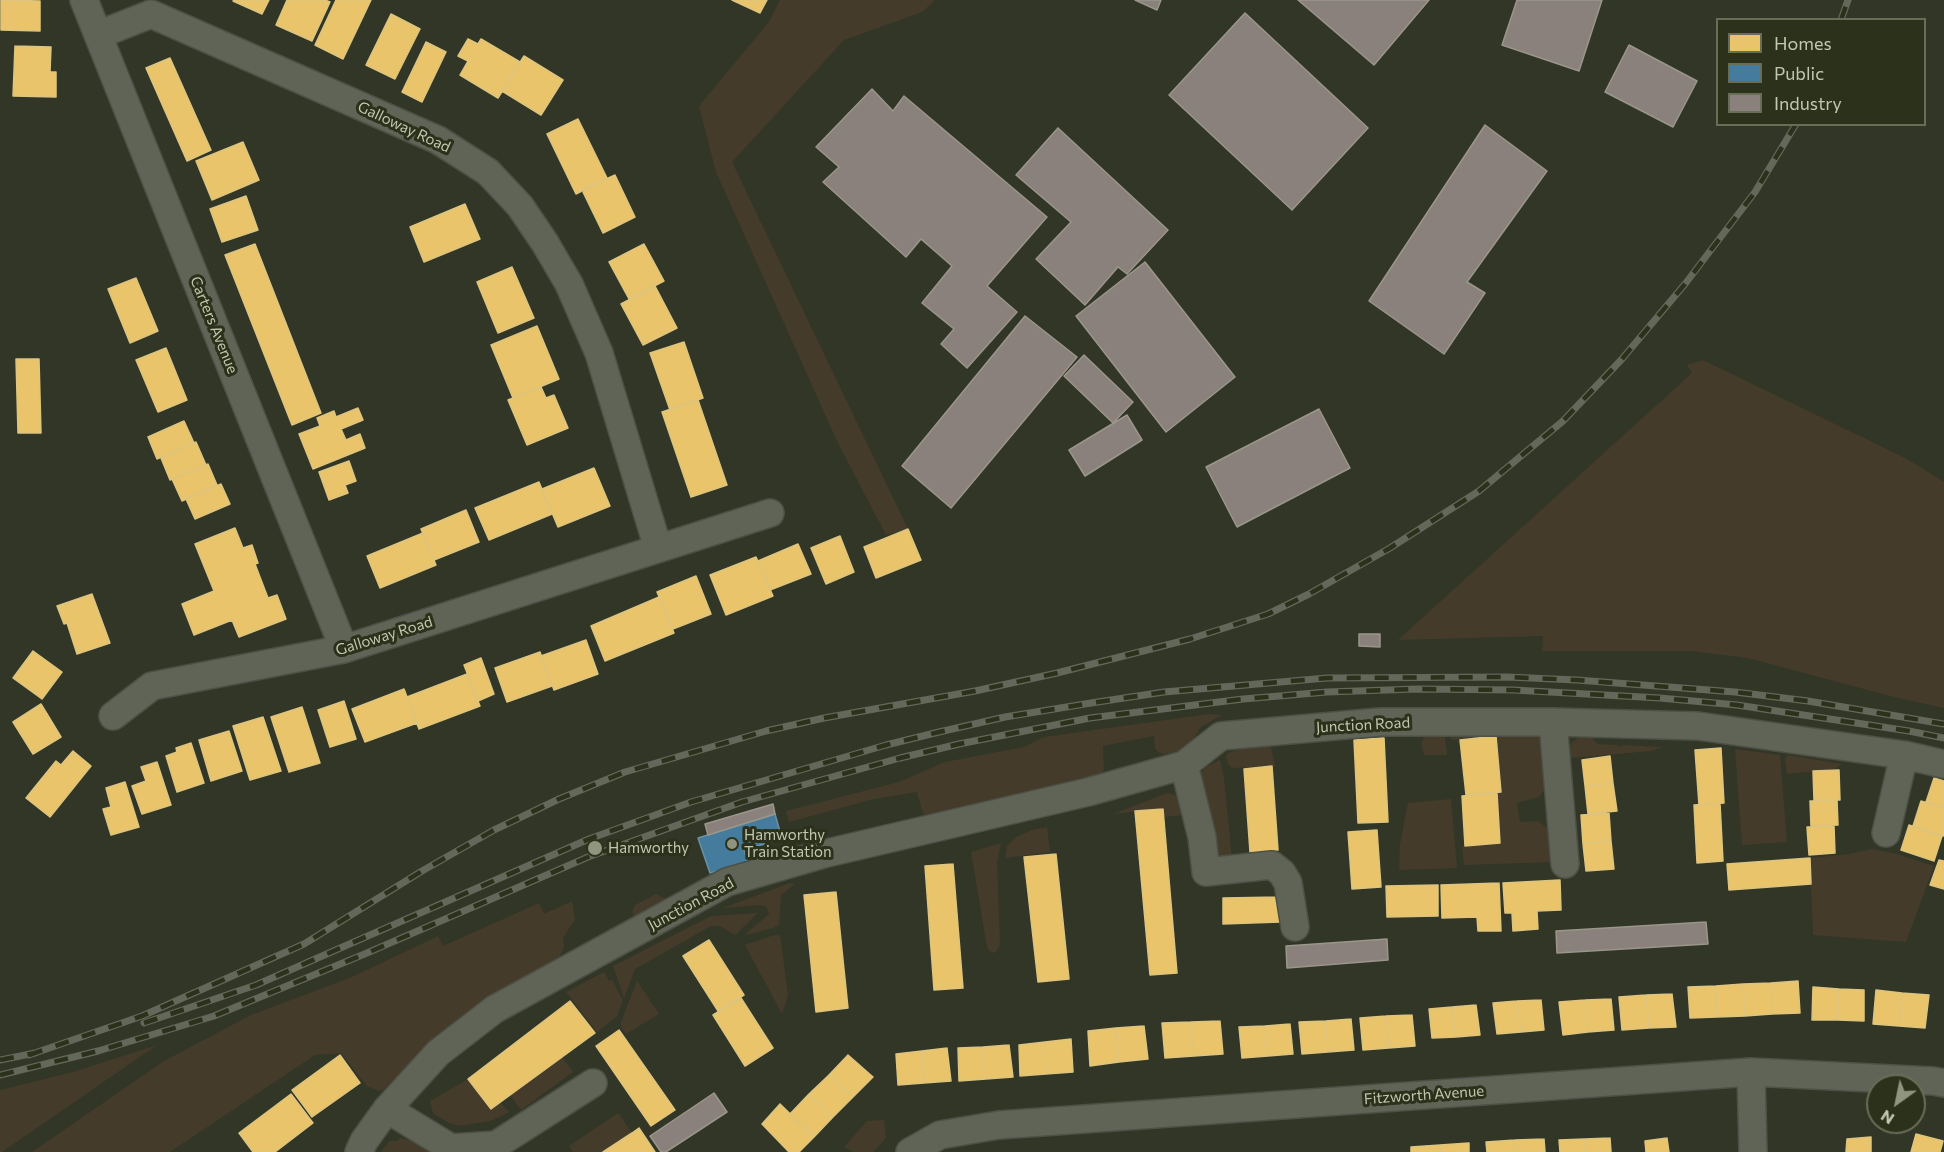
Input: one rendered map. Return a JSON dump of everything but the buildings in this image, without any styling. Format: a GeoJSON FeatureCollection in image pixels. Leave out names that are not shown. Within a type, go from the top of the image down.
{"type":"FeatureCollection","features":[{"type":"Feature","properties":{"kind":"street","name":"Carters Avenue"},"geometry":{"type":"LineString","coordinates":[[84,0],[344,649]]}},
{"type":"Feature","properties":{"kind":"street","name":"Galloway Road"},"geometry":{"type":"LineString","coordinates":[[98,35],[151,14],[438,140],[488,172],[520,206],[569,284],[599,353],[658,548]]}},
{"type":"Feature","properties":{"kind":"street","name":"Galloway Road"},"geometry":{"type":"LineString","coordinates":[[113,716],[152,686],[164,682],[344,649],[770,513]]}},
{"type":"Feature","properties":{"kind":"street","name":"Junction Road"},"geometry":{"type":"LineString","coordinates":[[359,1152],[364,1141],[387,1109],[438,1053],[495,1009],[727,882],[823,854],[1067,797],[1184,765],[1221,736],[1380,722],[1553,722],[1698,726],[1904,755],[1944,764]]}},
{"type":"Feature","properties":{"kind":"street"},"geometry":{"type":"LineString","coordinates":[[1553,722],[1564,864]]}},
{"type":"Feature","properties":{"kind":"street"},"geometry":{"type":"LineString","coordinates":[[1886,833],[1904,755]]}},
{"type":"Feature","properties":{"kind":"street"},"geometry":{"type":"LineString","coordinates":[[1184,765],[1202,837],[1206,872],[1272,865],[1282,873],[1288,883],[1295,927]]}},
{"type":"Feature","properties":{"kind":"street"},"geometry":{"type":"LineString","coordinates":[[1751,1072],[1754,1152]]}},
{"type":"Feature","properties":{"kind":"street","name":"Fitzworth Avenue"},"geometry":{"type":"LineString","coordinates":[[910,1152],[940,1135],[999,1125],[1751,1072],[1944,1083]]}},
{"type":"Feature","properties":{"kind":"street"},"geometry":{"type":"LineString","coordinates":[[387,1109],[451,1148],[496,1145],[592,1083]]}},
{"type":"Feature","properties":{"kind":"shaded area"},"geometry":{"type":"Polygon","coordinates":[[[780,0],[935,0],[922,12],[844,40],[732,162],[908,529],[886,535],[837,441],[716,172],[699,106],[769,22],[780,0]]]}},
{"type":"Feature","properties":{"kind":"shaded area"},"geometry":{"type":"Polygon","coordinates":[[[1703,360],[1907,459],[1944,482],[1944,708],[1748,658],[1690,651],[1542,651],[1543,636],[1398,640],[1692,373],[1687,365],[1703,360]]]}},
{"type":"Feature","properties":{"kind":"shaded area"},"geometry":{"type":"Polygon","coordinates":[[[1209,714],[1222,715],[1201,727],[1191,743],[1180,751],[1164,754],[1158,752],[1155,748],[1154,736],[1103,746],[1104,770],[1093,779],[928,816],[923,813],[917,792],[874,799],[789,822],[786,811],[899,782],[945,762],[1024,747],[1044,737],[1209,714]]]}},
{"type":"Feature","properties":{"kind":"shaded area"},"geometry":{"type":"Polygon","coordinates":[[[1444,731],[1447,755],[1424,755],[1421,743],[1427,732],[1444,731]]]}},
{"type":"Feature","properties":{"kind":"shaded area"},"geometry":{"type":"Polygon","coordinates":[[[1450,732],[1540,733],[1545,744],[1545,789],[1539,797],[1517,803],[1520,822],[1538,821],[1548,829],[1556,862],[1464,865],[1462,846],[1500,843],[1497,793],[1501,792],[1496,737],[1451,740],[1450,732]]]}},
{"type":"Feature","properties":{"kind":"shaded area"},"geometry":{"type":"Polygon","coordinates":[[[1590,735],[1597,744],[1617,745],[1618,747],[1624,745],[1662,747],[1651,751],[1571,758],[1569,754],[1571,743],[1581,736],[1590,735]]]}},
{"type":"Feature","properties":{"kind":"shaded area"},"geometry":{"type":"Polygon","coordinates":[[[1270,742],[1275,766],[1232,768],[1228,764],[1226,757],[1228,753],[1247,746],[1270,742]]]}},
{"type":"Feature","properties":{"kind":"shaded area"},"geometry":{"type":"Polygon","coordinates":[[[1735,749],[1780,755],[1787,842],[1742,845],[1735,749]]]}},
{"type":"Feature","properties":{"kind":"shaded area"},"geometry":{"type":"Polygon","coordinates":[[[1788,755],[1842,764],[1835,769],[1787,774],[1785,758],[1788,755]]]}},
{"type":"Feature","properties":{"kind":"shaded area"},"geometry":{"type":"Polygon","coordinates":[[[1220,760],[1232,858],[1218,855],[1201,773],[1206,767],[1220,760]]]}},
{"type":"Feature","properties":{"kind":"shaded area"},"geometry":{"type":"Polygon","coordinates":[[[1167,793],[1175,795],[1181,802],[1185,815],[1164,817],[1163,809],[1113,814],[1167,793]]]}},
{"type":"Feature","properties":{"kind":"shaded area"},"geometry":{"type":"Polygon","coordinates":[[[1451,799],[1457,868],[1399,870],[1400,844],[1408,803],[1451,799]]]}},
{"type":"Feature","properties":{"kind":"shaded area"},"geometry":{"type":"Polygon","coordinates":[[[1047,827],[1050,852],[1005,858],[1007,846],[1016,837],[1047,827]]]}},
{"type":"Feature","properties":{"kind":"shaded area"},"geometry":{"type":"Polygon","coordinates":[[[1001,843],[997,862],[1000,945],[996,952],[992,953],[986,941],[971,852],[1001,843]]]}},
{"type":"Feature","properties":{"kind":"shaded area"},"geometry":{"type":"Polygon","coordinates":[[[1872,849],[1934,866],[1906,942],[1813,935],[1810,858],[1872,849]]]}},
{"type":"Feature","properties":{"kind":"shaded area"},"geometry":{"type":"Polygon","coordinates":[[[790,883],[795,884],[781,895],[779,925],[773,928],[746,935],[769,914],[766,906],[723,908],[790,883]]]}},
{"type":"Feature","properties":{"kind":"shaded area"},"geometry":{"type":"Polygon","coordinates":[[[656,894],[666,901],[634,916],[632,912],[635,905],[656,894]]]}},
{"type":"Feature","properties":{"kind":"shaded area"},"geometry":{"type":"Polygon","coordinates":[[[572,901],[575,919],[563,938],[564,947],[560,956],[439,1037],[380,1091],[367,1086],[341,1053],[315,1055],[170,1152],[32,1152],[164,1061],[251,1015],[352,977],[438,936],[443,946],[539,903],[544,914],[572,901]]]}},
{"type":"Feature","properties":{"kind":"shaded area"},"geometry":{"type":"Polygon","coordinates":[[[758,913],[735,935],[720,926],[711,926],[635,969],[624,998],[613,966],[711,916],[758,913]]]}},
{"type":"Feature","properties":{"kind":"shaded area"},"geometry":{"type":"Polygon","coordinates":[[[780,935],[788,995],[782,1014],[745,945],[780,935]]]}},
{"type":"Feature","properties":{"kind":"shaded area"},"geometry":{"type":"Polygon","coordinates":[[[604,972],[609,981],[612,979],[622,1003],[617,1016],[597,1032],[566,992],[604,972]]]}},
{"type":"Feature","properties":{"kind":"shaded area"},"geometry":{"type":"Polygon","coordinates":[[[637,981],[659,1014],[626,1034],[621,1027],[621,1022],[637,981]]]}},
{"type":"Feature","properties":{"kind":"shaded area"},"geometry":{"type":"Polygon","coordinates":[[[157,1045],[0,1152],[0,1090],[73,1072],[157,1045]]]}},
{"type":"Feature","properties":{"kind":"shaded area"},"geometry":{"type":"Polygon","coordinates":[[[562,1057],[573,1072],[521,1110],[510,1095],[562,1057]]]}},
{"type":"Feature","properties":{"kind":"shaded area"},"geometry":{"type":"Polygon","coordinates":[[[468,1079],[490,1109],[500,1102],[509,1112],[491,1121],[458,1126],[433,1113],[430,1101],[468,1079]]]}},
{"type":"Feature","properties":{"kind":"shaded area"},"geometry":{"type":"Polygon","coordinates":[[[618,1113],[632,1133],[603,1152],[573,1152],[569,1146],[618,1113]]]}},
{"type":"Feature","properties":{"kind":"shaded area"},"geometry":{"type":"Polygon","coordinates":[[[884,1120],[886,1138],[873,1152],[853,1152],[844,1147],[867,1121],[884,1120]]]}},
{"type":"Feature","properties":{"kind":"shaded area"},"geometry":{"type":"Polygon","coordinates":[[[400,1138],[416,1141],[443,1152],[381,1152],[389,1141],[397,1141],[400,1138]]]}},
{"type":"Feature","properties":{"kind":"railway"},"geometry":{"type":"LineString","coordinates":[[1842,18],[1848,0]]}},
{"type":"Feature","properties":{"kind":"railway"},"geometry":{"type":"LineString","coordinates":[[29,1055],[142,1016],[304,944],[422,871],[494,830],[559,799],[625,772],[766,731],[824,718],[975,691],[1190,639],[1268,614],[1309,594],[1390,548],[1479,491],[1563,421],[1622,359],[1685,284],[1755,192],[1795,126]]}},
{"type":"Feature","properties":{"kind":"railway"},"geometry":{"type":"LineString","coordinates":[[144,1023],[256,985],[589,839],[691,802],[886,745],[1005,717],[1164,692],[1327,678],[1507,677],[1735,692],[1808,701],[1944,724]]}},
{"type":"Feature","properties":{"kind":"railway"},"geometry":{"type":"LineString","coordinates":[[0,1075],[98,1051],[214,1016],[367,953],[588,857],[742,802],[900,758],[1090,718],[1243,699],[1327,692],[1417,689],[1513,690],[1660,698],[1737,705],[1944,738]]}},
{"type":"Feature","properties":{"kind":"railway"},"geometry":{"type":"LineString","coordinates":[[0,1060],[35,1053]]}},
{"type":"Feature","properties":{"kind":"place","name":"Hamworthy Train Station"},"geometry":{"type":"Point","coordinates":[732,844]}},
{"type":"Feature","properties":{"kind":"place","name":"Hamworthy"},"geometry":{"type":"Point","coordinates":[595,848]}}]}
